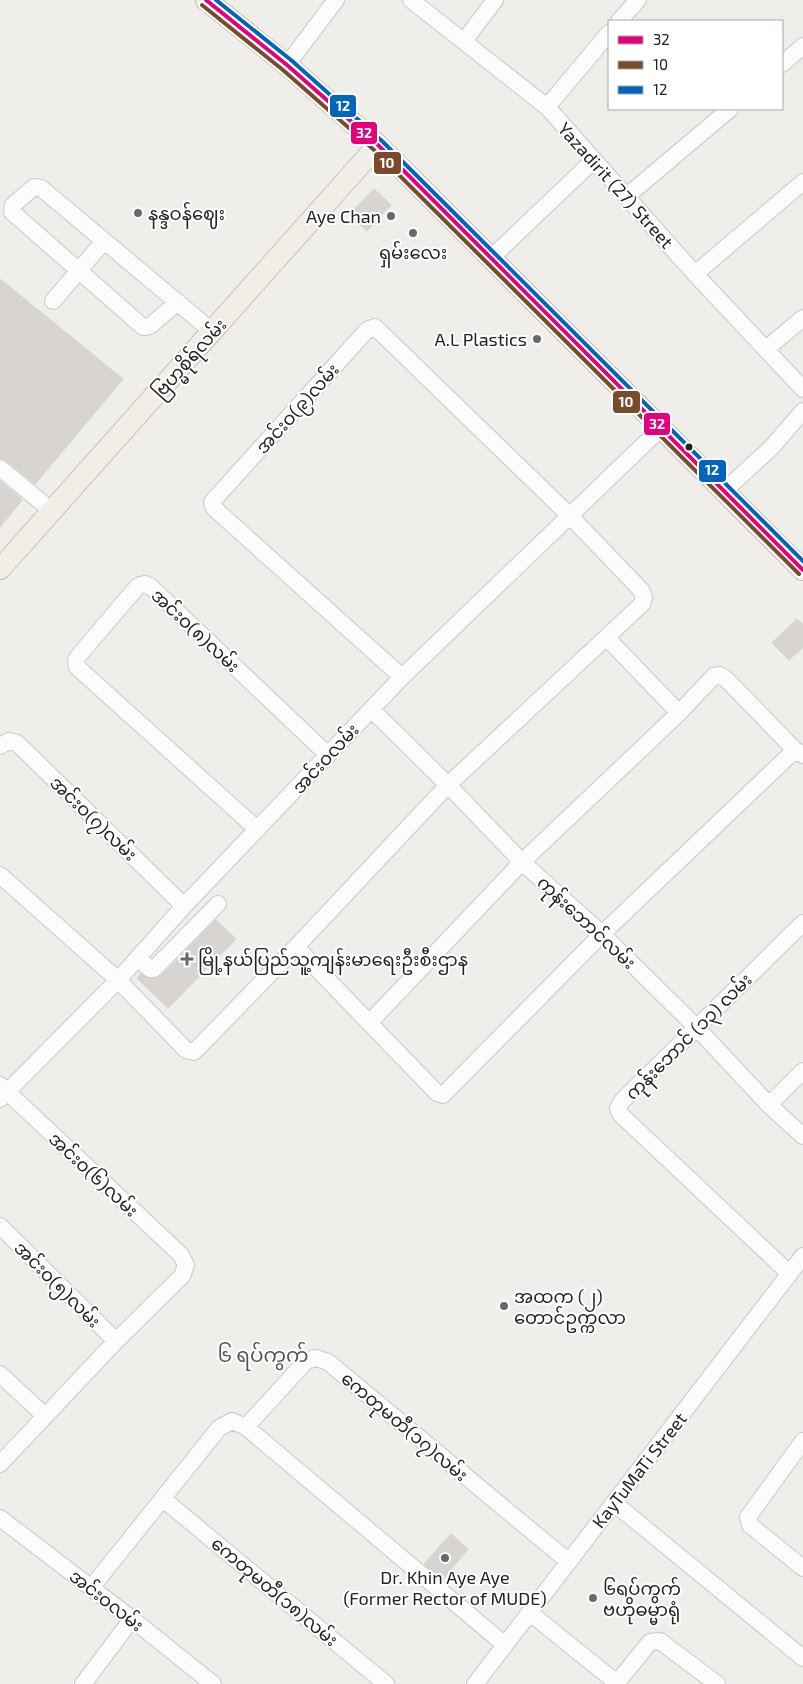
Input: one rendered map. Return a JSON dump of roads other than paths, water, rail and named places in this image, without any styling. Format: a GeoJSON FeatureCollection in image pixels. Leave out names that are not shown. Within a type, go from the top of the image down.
{"type":"FeatureCollection","features":[{"type":"Feature","properties":{"kind":"main road"},"geometry":{"type":"LineString","coordinates":[[207,0],[287,65],[378,145],[802,568]]}},
{"type":"Feature","properties":{"kind":"main road","name":"ဗြဟ္မစိုရ်လမ်း"},"geometry":{"type":"LineString","coordinates":[[0,569],[378,145]]}},
{"type":"Feature","properties":{"kind":"street"},"geometry":{"type":"LineString","coordinates":[[287,65],[336,0]]}},
{"type":"Feature","properties":{"kind":"street","name":"Yazadirit (27) Street"},"geometry":{"type":"LineString","coordinates":[[411,0],[547,107],[695,274],[803,389]]}},
{"type":"Feature","properties":{"kind":"street"},"geometry":{"type":"LineString","coordinates":[[464,41],[495,0]]}},
{"type":"Feature","properties":{"kind":"street"},"geometry":{"type":"LineString","coordinates":[[621,20],[638,0]]}},
{"type":"Feature","properties":{"kind":"street"},"geometry":{"type":"LineString","coordinates":[[547,107],[608,34]]}},
{"type":"Feature","properties":{"kind":"street"},"geometry":{"type":"LineString","coordinates":[[783,63],[803,46]]}},
{"type":"Feature","properties":{"kind":"street"},"geometry":{"type":"LineString","coordinates":[[627,196],[729,110]]}},
{"type":"Feature","properties":{"kind":"street"},"geometry":{"type":"LineString","coordinates":[[491,258],[594,160]]}},
{"type":"Feature","properties":{"kind":"street"},"geometry":{"type":"LineString","coordinates":[[695,274],[803,182]]}},
{"type":"Feature","properties":{"kind":"street"},"geometry":{"type":"LineString","coordinates":[[178,302],[150,326],[143,327],[12,212],[13,205],[34,187],[41,188],[178,302],[213,332]]}},
{"type":"Feature","properties":{"kind":"street"},"geometry":{"type":"LineString","coordinates":[[53,301],[104,241]]}},
{"type":"Feature","properties":{"kind":"street"},"geometry":{"type":"LineString","coordinates":[[766,350],[803,318]]}},
{"type":"Feature","properties":{"kind":"street","name":"အင်းဝ(၉)လမ်း"},"geometry":{"type":"LineString","coordinates":[[402,677],[214,508],[212,502],[367,330],[375,327],[382,332],[570,516]]}},
{"type":"Feature","properties":{"kind":"street"},"geometry":{"type":"LineString","coordinates":[[724,492],[771,448],[803,411]]}},
{"type":"Feature","properties":{"kind":"street","name":"အင်းဝလမ်း"},"geometry":{"type":"LineString","coordinates":[[2,1092],[118,980],[184,906],[402,677],[661,428]]}},
{"type":"Feature","properties":{"kind":"street"},"geometry":{"type":"LineString","coordinates":[[0,468],[52,511]]}},
{"type":"Feature","properties":{"kind":"street"},"geometry":{"type":"LineString","coordinates":[[0,875],[118,980],[186,1050],[194,1052],[296,947],[448,785],[642,604],[644,597],[641,590],[570,516]]}},
{"type":"Feature","properties":{"kind":"street","name":"အင်းဝ(၈)လမ်း"},"geometry":{"type":"LineString","coordinates":[[257,829],[77,667],[76,660],[80,654],[138,586],[145,584],[151,587],[328,755]]}},
{"type":"Feature","properties":{"kind":"street"},"geometry":{"type":"LineString","coordinates":[[607,638],[678,713]]}},
{"type":"Feature","properties":{"kind":"street"},"geometry":{"type":"LineString","coordinates":[[296,947],[437,1093],[443,1095],[602,934],[799,752],[726,679],[720,675],[714,676],[678,713],[522,862],[370,1022]]}},
{"type":"Feature","properties":{"kind":"street","name":"ကုန်းဘောင်လမ်း"},"geometry":{"type":"LineString","coordinates":[[371,709],[522,862],[602,934],[696,1027],[768,1104],[803,1136]]}},
{"type":"Feature","properties":{"kind":"street","name":"အင်းဝ(၇)လမ်း"},"geometry":{"type":"LineString","coordinates":[[0,746],[9,741],[17,743],[184,906]]}},
{"type":"Feature","properties":{"kind":"street"},"geometry":{"type":"LineString","coordinates":[[138,958],[150,969],[154,969],[218,904]]}},
{"type":"Feature","properties":{"kind":"street"},"geometry":{"type":"LineString","coordinates":[[171,921],[186,936]]}},
{"type":"Feature","properties":{"kind":"street","name":"ကုန်းဘောင် (၁၃) လမ်း"},"geometry":{"type":"LineString","coordinates":[[790,1274],[620,1114],[618,1108],[622,1101],[696,1027],[803,923]]}},
{"type":"Feature","properties":{"kind":"street"},"geometry":{"type":"LineString","coordinates":[[768,1104],[803,1071]]}},
{"type":"Feature","properties":{"kind":"street","name":"အင်းဝ(၆)လမ်း"},"geometry":{"type":"LineString","coordinates":[[2,1092],[181,1255],[186,1265],[182,1276],[116,1341]]}},
{"type":"Feature","properties":{"kind":"street","name":"အင်းဝ(၅)လမ်း"},"geometry":{"type":"LineString","coordinates":[[0,1226],[116,1341]]}},
{"type":"Feature","properties":{"kind":"street","name":"KayTuMaTi Street"},"geometry":{"type":"LineString","coordinates":[[476,1684],[803,1256]]}},
{"type":"Feature","properties":{"kind":"street"},"geometry":{"type":"LineString","coordinates":[[0,1464],[116,1341]]}},
{"type":"Feature","properties":{"kind":"street","name":"ကေတုမတီ(၁၇)လမ်း"},"geometry":{"type":"LineString","coordinates":[[246,1427],[306,1361],[316,1358],[328,1362],[568,1562]]}},
{"type":"Feature","properties":{"kind":"street"},"geometry":{"type":"LineString","coordinates":[[0,1374],[45,1416]]}},
{"type":"Feature","properties":{"kind":"street"},"geometry":{"type":"LineString","coordinates":[[91,1588],[219,1428],[232,1421],[246,1427],[505,1645]]}},
{"type":"Feature","properties":{"kind":"street"},"geometry":{"type":"LineString","coordinates":[[803,1442],[748,1517],[750,1525],[803,1568]]}},
{"type":"Feature","properties":{"kind":"street","name":"ကေတုမတီ(၁၈)လမ်း"},"geometry":{"type":"LineString","coordinates":[[163,1499],[386,1684]]}},
{"type":"Feature","properties":{"kind":"street"},"geometry":{"type":"LineString","coordinates":[[614,1503],[803,1658]]}},
{"type":"Feature","properties":{"kind":"street","name":"အင်းဝလမ်း"},"geometry":{"type":"LineString","coordinates":[[0,1518],[213,1684]]}},
{"type":"Feature","properties":{"kind":"street"},"geometry":{"type":"LineString","coordinates":[[530,1613],[616,1684],[650,1642],[654,1640],[660,1641],[717,1684]]}},
{"type":"Feature","properties":{"kind":"street"},"geometry":{"type":"LineString","coordinates":[[83,1684],[132,1619]]}},
{"type":"Feature","properties":{"kind":"place","name":"နန္ဒဝန်ဈေး"},"geometry":{"type":"Point","coordinates":[138,213]}},
{"type":"Feature","properties":{"kind":"place","name":"Aye Chan"},"geometry":{"type":"Point","coordinates":[391,216]}},
{"type":"Feature","properties":{"kind":"place","name":"ရှမ်းလေး"},"geometry":{"type":"Point","coordinates":[413,233]}},
{"type":"Feature","properties":{"kind":"place","name":"A.L Plastics"},"geometry":{"type":"Point","coordinates":[537,339]}},
{"type":"Feature","properties":{"kind":"place","name":"မြို့နယ်ပြည်သူ့ကျန်းမာရေးဦးစီးဌာန"},"geometry":{"type":"Point","coordinates":[187,959]}},
{"type":"Feature","properties":{"kind":"place","name":"အထက (၂) တောင်ဥက္ကလာ"},"geometry":{"type":"Point","coordinates":[504,1306]}},
{"type":"Feature","properties":{"kind":"place","name":"Dr. Khin Aye Aye (Former Rector of MUDE)"},"geometry":{"type":"Point","coordinates":[445,1558]}},
{"type":"Feature","properties":{"kind":"place","name":"၆ရပ်ကွက် ဗဟိုဓမ္မာရုံ"},"geometry":{"type":"Point","coordinates":[593,1598]}},
{"type":"Feature","properties":{"kind":"district","name":"၆ ရပ်ကွက်"},"geometry":{"type":"Point","coordinates":[263,1354]}}]}
